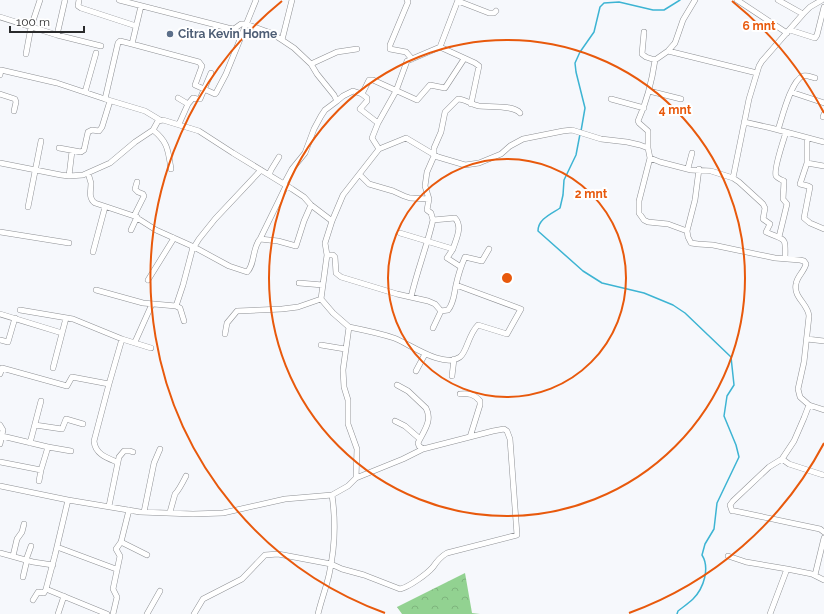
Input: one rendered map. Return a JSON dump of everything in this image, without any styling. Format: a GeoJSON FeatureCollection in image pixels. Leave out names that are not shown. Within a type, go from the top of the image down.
{"type":"FeatureCollection","features":[{"type":"Feature","properties":{"kind":"street"},"geometry":{"type":"LineString","coordinates":[[26,54],[31,27],[40,0]]}},
{"type":"Feature","properties":{"kind":"street"},"geometry":{"type":"LineString","coordinates":[[57,35],[65,0]]}},
{"type":"Feature","properties":{"kind":"street"},"geometry":{"type":"LineString","coordinates":[[79,0],[78,6],[81,8],[136,26]]}},
{"type":"Feature","properties":{"kind":"street"},"geometry":{"type":"LineString","coordinates":[[120,0],[228,28],[234,29],[241,24],[246,24],[271,33],[294,48],[311,64],[334,95],[336,101]]}},
{"type":"Feature","properties":{"kind":"street"},"geometry":{"type":"LineString","coordinates":[[59,148],[81,152],[84,150],[89,130],[99,131],[102,127],[118,43],[120,41],[199,62],[202,66],[195,85],[213,94],[216,93],[226,74],[256,0]]}},
{"type":"Feature","properties":{"kind":"street"},"geometry":{"type":"LineString","coordinates":[[282,40],[292,0]]}},
{"type":"Feature","properties":{"kind":"street"},"geometry":{"type":"LineString","coordinates":[[407,0],[408,2],[390,45],[390,49],[406,52],[412,59]]}},
{"type":"Feature","properties":{"kind":"street"},"geometry":{"type":"LineString","coordinates":[[687,231],[668,224],[648,222],[644,220],[639,213],[639,201],[650,158],[648,148],[648,131],[638,122],[649,91],[656,60],[668,51],[675,43],[683,20],[695,0]]}},
{"type":"Feature","properties":{"kind":"street"},"geometry":{"type":"LineString","coordinates":[[737,0],[788,32],[815,38],[824,7]]}},
{"type":"Feature","properties":{"kind":"street"},"geometry":{"type":"LineString","coordinates":[[778,0],[803,14]]}},
{"type":"Feature","properties":{"kind":"street"},"geometry":{"type":"LineString","coordinates":[[732,178],[744,122],[757,73],[762,61],[803,14],[810,7],[822,0]]}},
{"type":"Feature","properties":{"kind":"street"},"geometry":{"type":"LineString","coordinates":[[379,149],[372,138],[378,123],[396,91],[407,61],[440,47],[458,1],[489,13],[494,13],[496,11]]}},
{"type":"Feature","properties":{"kind":"street"},"geometry":{"type":"LineString","coordinates":[[132,44],[141,6]]}},
{"type":"Feature","properties":{"kind":"street"},"geometry":{"type":"LineString","coordinates":[[0,17],[57,35],[101,46]]}},
{"type":"Feature","properties":{"kind":"street"},"geometry":{"type":"LineString","coordinates":[[644,32],[642,54],[656,60]]}},
{"type":"Feature","properties":{"kind":"street"},"geometry":{"type":"LineString","coordinates":[[440,47],[479,66],[471,104]]}},
{"type":"Feature","properties":{"kind":"street"},"geometry":{"type":"LineString","coordinates":[[311,64],[337,52],[357,49]]}},
{"type":"Feature","properties":{"kind":"street"},"geometry":{"type":"LineString","coordinates":[[668,51],[757,73]]}},
{"type":"Feature","properties":{"kind":"street"},"geometry":{"type":"LineString","coordinates":[[85,92],[96,53]]}},
{"type":"Feature","properties":{"kind":"street"},"geometry":{"type":"LineString","coordinates":[[362,94],[370,80],[376,81],[417,100],[430,84],[445,88],[464,59]]}},
{"type":"Feature","properties":{"kind":"street"},"geometry":{"type":"LineString","coordinates":[[0,75],[1,70],[57,82],[145,111],[160,120],[179,124],[199,131],[304,197],[311,205],[332,221]]}},
{"type":"Feature","properties":{"kind":"street"},"geometry":{"type":"LineString","coordinates":[[179,124],[188,104],[193,98],[200,99],[211,73]]}},
{"type":"Feature","properties":{"kind":"street"},"geometry":{"type":"LineString","coordinates":[[778,130],[791,92],[798,80],[802,76],[815,78]]}},
{"type":"Feature","properties":{"kind":"street"},"geometry":{"type":"LineString","coordinates":[[88,173],[91,183],[90,196],[92,201],[136,217],[156,230],[194,247],[230,266],[248,272],[258,242],[292,169],[305,153],[324,110],[336,101],[355,91],[362,94],[367,99],[360,110],[378,123]]}},
{"type":"Feature","properties":{"kind":"street"},"geometry":{"type":"LineString","coordinates":[[649,91],[681,99]]}},
{"type":"Feature","properties":{"kind":"street"},"geometry":{"type":"LineString","coordinates":[[791,92],[824,102]]}},
{"type":"Feature","properties":{"kind":"street"},"geometry":{"type":"LineString","coordinates":[[0,94],[15,99],[16,102],[14,111]]}},
{"type":"Feature","properties":{"kind":"street"},"geometry":{"type":"LineString","coordinates":[[178,98],[188,104]]}},
{"type":"Feature","properties":{"kind":"street"},"geometry":{"type":"LineString","coordinates":[[411,297],[433,220],[431,213],[427,210],[429,199],[426,189],[426,178],[434,156],[434,148],[441,132],[445,112],[458,99],[461,99],[477,106],[516,110],[520,113]]}},
{"type":"Feature","properties":{"kind":"street"},"geometry":{"type":"LineString","coordinates":[[611,99],[644,108]]}},
{"type":"Feature","properties":{"kind":"street"},"geometry":{"type":"LineString","coordinates":[[0,163],[69,176],[83,175],[115,160],[135,142],[153,130],[157,122],[160,120]]}},
{"type":"Feature","properties":{"kind":"street"},"geometry":{"type":"LineString","coordinates":[[744,122],[824,142]]}},
{"type":"Feature","properties":{"kind":"street"},"geometry":{"type":"LineString","coordinates":[[153,130],[163,139],[171,169]]}},
{"type":"Feature","properties":{"kind":"street"},"geometry":{"type":"LineString","coordinates":[[456,284],[521,309],[507,334],[476,326],[470,336],[462,356],[454,360],[448,360],[425,354],[395,339],[381,334],[348,327],[321,299],[327,255],[325,243],[332,221],[343,195],[379,149],[406,138],[434,156],[465,165],[479,163],[501,154],[510,146],[523,139],[563,130],[572,130],[601,139],[640,144],[648,148]]}},
{"type":"Feature","properties":{"kind":"street"},"geometry":{"type":"LineString","coordinates":[[779,237],[787,204],[782,199],[784,182],[777,177],[776,174],[780,150],[786,132]]}},
{"type":"Feature","properties":{"kind":"street"},"geometry":{"type":"LineString","coordinates":[[28,207],[34,170],[41,141]]}},
{"type":"Feature","properties":{"kind":"street"},"geometry":{"type":"LineString","coordinates":[[808,141],[807,163],[800,184],[810,187],[804,218],[810,223],[824,229]]}},
{"type":"Feature","properties":{"kind":"street"},"geometry":{"type":"LineString","coordinates":[[69,176],[72,151]]}},
{"type":"Feature","properties":{"kind":"street"},"geometry":{"type":"LineString","coordinates":[[688,168],[692,153]]}},
{"type":"Feature","properties":{"kind":"street"},"geometry":{"type":"LineString","coordinates":[[269,175],[279,157]]}},
{"type":"Feature","properties":{"kind":"street"},"geometry":{"type":"LineString","coordinates":[[650,158],[660,162],[694,170],[698,169],[711,171],[732,178],[762,202],[765,208],[763,219],[770,224],[766,232],[779,237],[786,242],[785,258]]}},
{"type":"Feature","properties":{"kind":"street"},"geometry":{"type":"LineString","coordinates":[[807,163],[824,166]]}},
{"type":"Feature","properties":{"kind":"street"},"geometry":{"type":"LineString","coordinates":[[698,169],[695,200],[687,231],[691,243],[713,244],[733,250],[804,261],[806,264],[796,285],[796,291],[800,299],[809,310],[804,362],[798,389],[800,397],[809,405],[824,410]]}},
{"type":"Feature","properties":{"kind":"street"},"geometry":{"type":"LineString","coordinates":[[176,306],[194,247],[199,239],[215,219],[261,170]]}},
{"type":"Feature","properties":{"kind":"street"},"geometry":{"type":"LineString","coordinates":[[360,175],[370,184],[404,196],[410,198],[429,199]]}},
{"type":"Feature","properties":{"kind":"street"},"geometry":{"type":"LineString","coordinates":[[131,230],[144,196],[136,189],[137,182]]}},
{"type":"Feature","properties":{"kind":"street"},"geometry":{"type":"LineString","coordinates":[[260,239],[278,241],[296,246],[311,205]]}},
{"type":"Feature","properties":{"kind":"street"},"geometry":{"type":"LineString","coordinates":[[93,252],[105,207]]}},
{"type":"Feature","properties":{"kind":"street"},"geometry":{"type":"LineString","coordinates":[[433,220],[451,218],[456,219],[459,228],[452,249],[447,258],[461,267]]}},
{"type":"Feature","properties":{"kind":"street"},"geometry":{"type":"LineString","coordinates":[[0,232],[69,243]]}},
{"type":"Feature","properties":{"kind":"street"},"geometry":{"type":"LineString","coordinates":[[400,233],[452,249]]}},
{"type":"Feature","properties":{"kind":"street"},"geometry":{"type":"LineString","coordinates":[[148,280],[174,238]]}},
{"type":"Feature","properties":{"kind":"street"},"geometry":{"type":"LineString","coordinates":[[441,311],[448,310],[453,303],[456,284],[465,258],[482,261],[489,249]]}},
{"type":"Feature","properties":{"kind":"street"},"geometry":{"type":"LineString","coordinates":[[327,255],[333,255],[335,257],[337,274],[365,284],[431,302],[441,311]]}},
{"type":"Feature","properties":{"kind":"street"},"geometry":{"type":"LineString","coordinates":[[299,283],[323,285]]}},
{"type":"Feature","properties":{"kind":"street"},"geometry":{"type":"LineString","coordinates":[[96,290],[129,300],[176,306],[180,308],[184,321]]}},
{"type":"Feature","properties":{"kind":"street"},"geometry":{"type":"LineString","coordinates":[[225,334],[227,323],[237,312],[298,307],[321,299]]}},
{"type":"Feature","properties":{"kind":"street"},"geometry":{"type":"LineString","coordinates":[[135,342],[152,304]]}},
{"type":"Feature","properties":{"kind":"street"},"geometry":{"type":"LineString","coordinates":[[20,310],[73,319],[122,339],[151,348]]}},
{"type":"Feature","properties":{"kind":"street"},"geometry":{"type":"LineString","coordinates":[[433,328],[441,311]]}},
{"type":"Feature","properties":{"kind":"street"},"geometry":{"type":"LineString","coordinates":[[0,314],[62,333]]}},
{"type":"Feature","properties":{"kind":"street"},"geometry":{"type":"LineString","coordinates":[[0,340],[8,342],[14,318]]}},
{"type":"Feature","properties":{"kind":"street"},"geometry":{"type":"LineString","coordinates":[[53,368],[66,318]]}},
{"type":"Feature","properties":{"kind":"street"},"geometry":{"type":"LineString","coordinates":[[348,327],[343,370],[344,387],[348,400],[348,424],[357,449],[356,478]]}},
{"type":"Feature","properties":{"kind":"street"},"geometry":{"type":"LineString","coordinates":[[807,338],[824,341]]}},
{"type":"Feature","properties":{"kind":"street"},"geometry":{"type":"LineString","coordinates":[[117,462],[104,456],[94,447],[94,441],[122,339]]}},
{"type":"Feature","properties":{"kind":"street"},"geometry":{"type":"LineString","coordinates":[[321,345],[345,349]]}},
{"type":"Feature","properties":{"kind":"street"},"geometry":{"type":"LineString","coordinates":[[416,371],[425,354]]}},
{"type":"Feature","properties":{"kind":"street"},"geometry":{"type":"LineString","coordinates":[[452,376],[454,360]]}},
{"type":"Feature","properties":{"kind":"street"},"geometry":{"type":"LineString","coordinates":[[0,374],[1,368],[67,386],[72,377],[109,384]]}},
{"type":"Feature","properties":{"kind":"street"},"geometry":{"type":"LineString","coordinates":[[397,386],[408,391],[428,411],[427,426],[418,444],[423,449]]}},
{"type":"Feature","properties":{"kind":"street"},"geometry":{"type":"LineString","coordinates":[[460,394],[468,393],[476,396],[480,401],[470,437]]}},
{"type":"Feature","properties":{"kind":"street"},"geometry":{"type":"LineString","coordinates":[[30,443],[41,401]]}},
{"type":"Feature","properties":{"kind":"street"},"geometry":{"type":"LineString","coordinates":[[809,405],[794,441],[782,459],[769,467],[730,505],[731,509],[735,511],[820,529],[824,532]]}},
{"type":"Feature","properties":{"kind":"street"},"geometry":{"type":"LineString","coordinates":[[35,425],[62,429],[64,428],[66,419],[83,424]]}},
{"type":"Feature","properties":{"kind":"street"},"geometry":{"type":"LineString","coordinates":[[396,421],[405,426],[420,439]]}},
{"type":"Feature","properties":{"kind":"street"},"geometry":{"type":"LineString","coordinates":[[0,425],[3,430],[0,444]]}},
{"type":"Feature","properties":{"kind":"street"},"geometry":{"type":"LineString","coordinates":[[0,486],[68,500],[144,512],[193,514],[223,513],[285,499],[332,495],[348,486],[356,478],[403,459],[423,449],[493,431],[504,429],[507,431],[510,439],[517,535],[446,553],[440,557],[425,574],[402,588],[397,588],[331,564],[278,554],[265,555],[242,578],[203,599],[194,614]]}},
{"type":"Feature","properties":{"kind":"street"},"geometry":{"type":"LineString","coordinates":[[2,436],[71,451]]}},
{"type":"Feature","properties":{"kind":"street"},"geometry":{"type":"LineString","coordinates":[[39,481],[48,447]]}},
{"type":"Feature","properties":{"kind":"street"},"geometry":{"type":"LineString","coordinates":[[144,512],[154,463],[160,449]]}},
{"type":"Feature","properties":{"kind":"street"},"geometry":{"type":"LineString","coordinates":[[109,506],[119,457],[124,451],[133,452]]}},
{"type":"Feature","properties":{"kind":"street"},"geometry":{"type":"LineString","coordinates":[[782,459],[790,464],[823,475]]}},
{"type":"Feature","properties":{"kind":"street"},"geometry":{"type":"LineString","coordinates":[[0,462],[41,470]]}},
{"type":"Feature","properties":{"kind":"street"},"geometry":{"type":"LineString","coordinates":[[170,512],[175,494],[186,476]]}},
{"type":"Feature","properties":{"kind":"street"},"geometry":{"type":"LineString","coordinates":[[318,614],[331,564],[335,526],[332,495]]}},
{"type":"Feature","properties":{"kind":"street"},"geometry":{"type":"LineString","coordinates":[[32,600],[38,592],[44,593],[46,589],[68,500]]}},
{"type":"Feature","properties":{"kind":"street"},"geometry":{"type":"LineString","coordinates":[[113,614],[117,597],[113,589],[116,568],[120,556],[116,549],[121,542],[129,510]]}},
{"type":"Feature","properties":{"kind":"street"},"geometry":{"type":"LineString","coordinates":[[13,556],[24,524]]}},
{"type":"Feature","properties":{"kind":"street"},"geometry":{"type":"LineString","coordinates":[[815,576],[824,538]]}},
{"type":"Feature","properties":{"kind":"street"},"geometry":{"type":"LineString","coordinates":[[121,542],[147,555]]}},
{"type":"Feature","properties":{"kind":"street"},"geometry":{"type":"LineString","coordinates":[[23,577],[26,560],[31,546]]}},
{"type":"Feature","properties":{"kind":"street"},"geometry":{"type":"LineString","coordinates":[[57,547],[116,568]]}},
{"type":"Feature","properties":{"kind":"street"},"geometry":{"type":"LineString","coordinates":[[0,553],[53,565]]}},
{"type":"Feature","properties":{"kind":"street"},"geometry":{"type":"LineString","coordinates":[[728,556],[746,562],[787,568],[824,580]]}},
{"type":"Feature","properties":{"kind":"street"},"geometry":{"type":"LineString","coordinates":[[770,614],[787,568]]}},
{"type":"Feature","properties":{"kind":"street"},"geometry":{"type":"LineString","coordinates":[[46,589],[107,614]]}},
{"type":"Feature","properties":{"kind":"street"},"geometry":{"type":"LineString","coordinates":[[147,614],[160,591]]}},
{"type":"Feature","properties":{"kind":"street"},"geometry":{"type":"LineString","coordinates":[[58,614],[64,596]]}},
{"type":"Feature","properties":{"kind":"green space"},"geometry":{"type":"Polygon","coordinates":[[[465,573],[472,613],[480,614],[402,614],[397,607],[465,573]]]}},
{"type":"Feature","properties":{"kind":"waterway"},"geometry":{"type":"LineString","coordinates":[[581,131],[585,108],[575,63],[580,52],[594,32],[600,7],[604,3],[619,2],[653,10],[664,10],[680,0]]}},
{"type":"Feature","properties":{"kind":"waterway"},"geometry":{"type":"LineString","coordinates":[[580,134],[576,155],[564,180],[560,208],[540,223],[538,231],[583,271],[602,283],[644,293],[673,305],[685,313],[731,357],[734,385],[727,396],[724,416],[736,445],[739,457],[717,503],[714,529],[705,544],[702,555],[706,566],[703,584],[697,594],[678,611],[677,614]]}},
{"type":"Feature","properties":{"kind":"place","name":"Citra Kevin Home"},"geometry":{"type":"Point","coordinates":[170,34]}}]}
